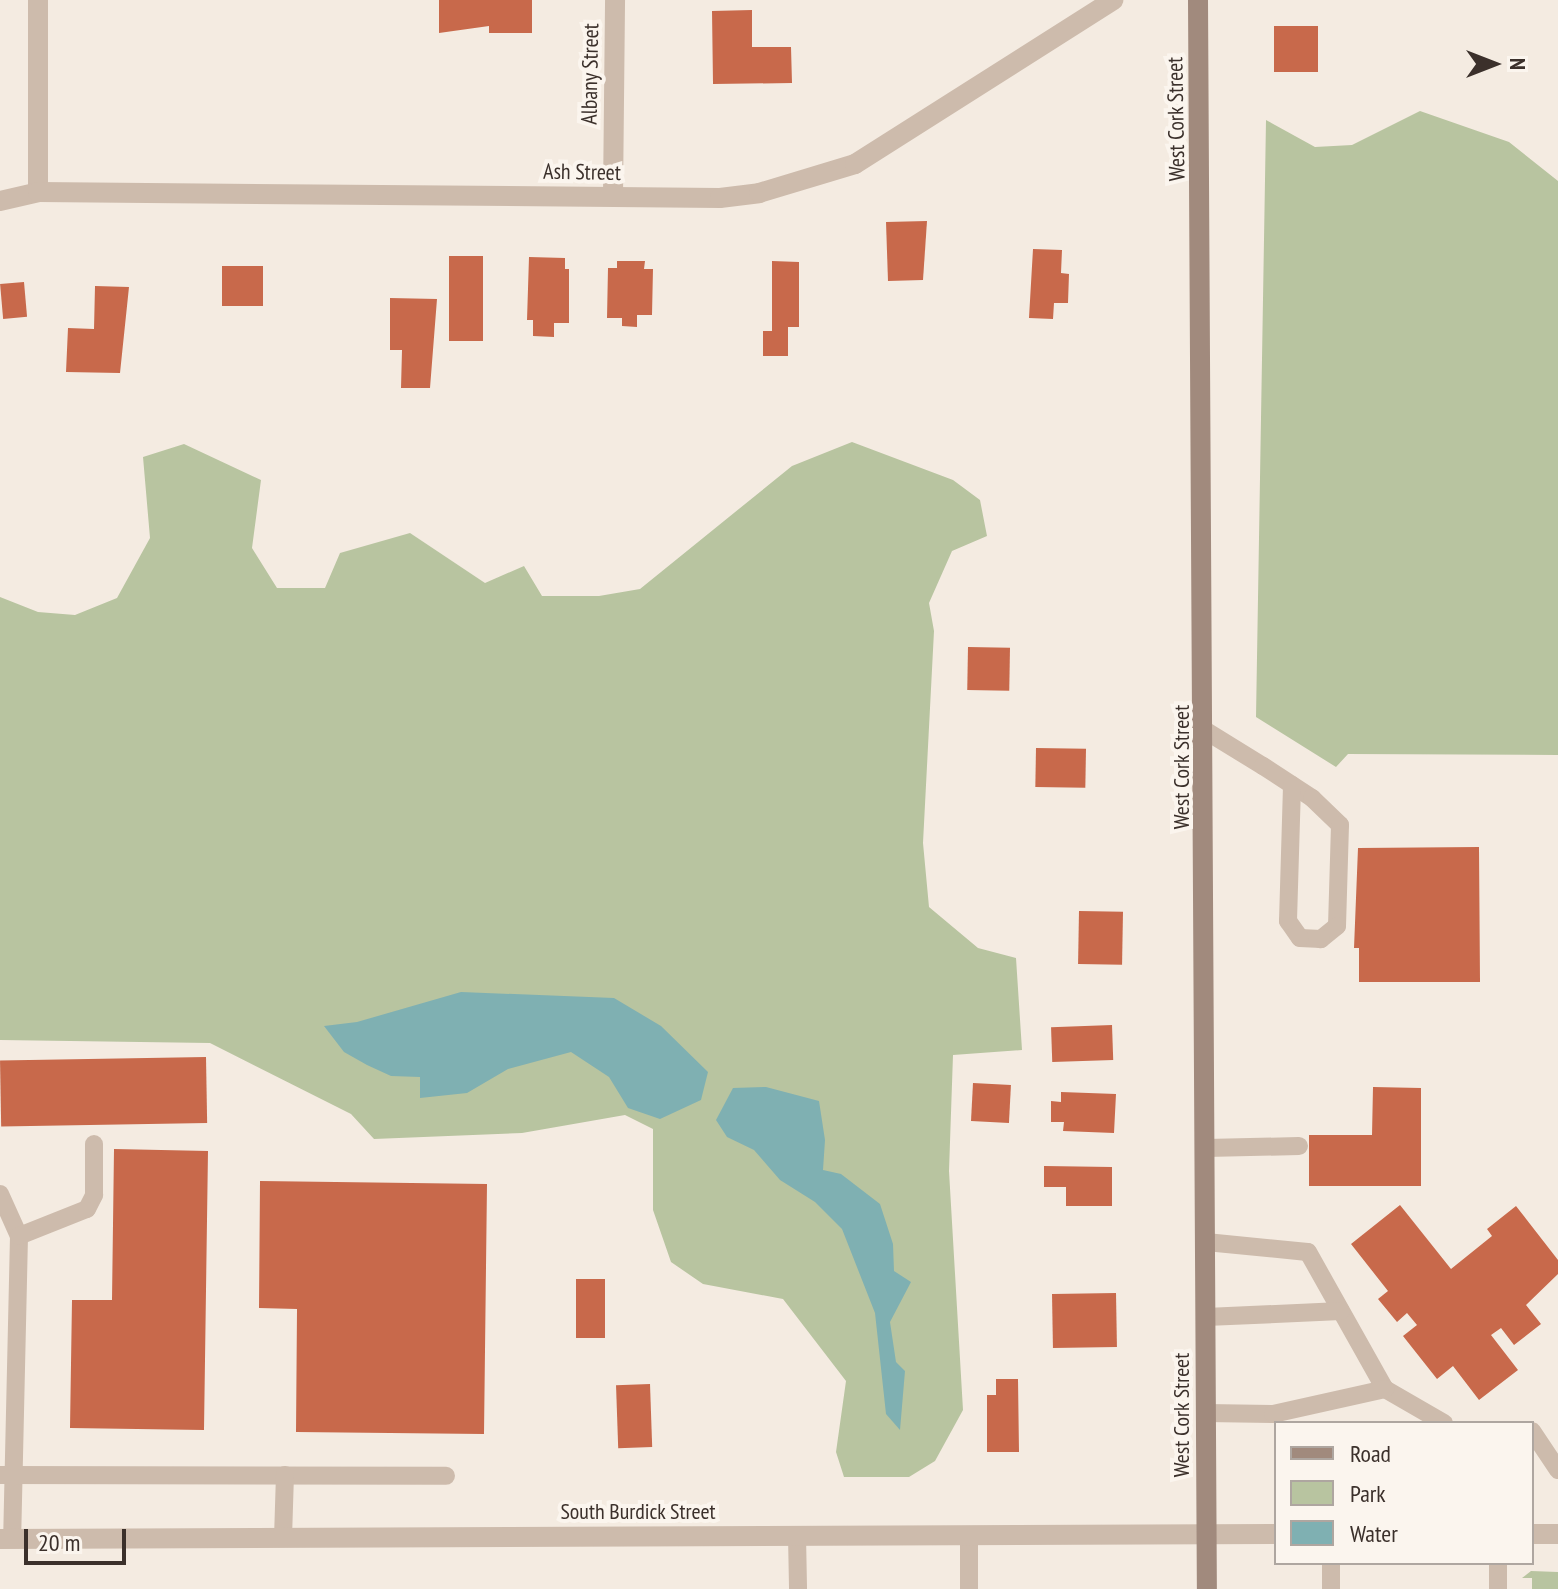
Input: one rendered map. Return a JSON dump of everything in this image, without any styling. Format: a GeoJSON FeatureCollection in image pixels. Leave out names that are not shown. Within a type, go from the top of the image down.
{"type":"FeatureCollection","features":[{"type":"Feature","properties":{"kind":"street"},"geometry":{"type":"LineString","coordinates":[[38,0],[38,192]]}},
{"type":"Feature","properties":{"kind":"street","name":"Albany Street"},"geometry":{"type":"LineString","coordinates":[[613,196],[615,0]]}},
{"type":"Feature","properties":{"kind":"street","name":"Ash Street"},"geometry":{"type":"LineString","coordinates":[[0,201],[38,192],[613,196],[759,193],[855,164],[1113,0]]}},
{"type":"Feature","properties":{"kind":"street","name":"West Cork Street"},"geometry":{"type":"LineString","coordinates":[[1198,0],[1206,731],[1207,1589]]}},
{"type":"Feature","properties":{"kind":"street","name":"South Burdick Street"},"geometry":{"type":"LineString","coordinates":[[6,1539],[1274,1534]]}},
{"type":"Feature","properties":{"kind":"street"},"geometry":{"type":"LineString","coordinates":[[1534,1534],[1558,1534]]}},
{"type":"Feature","properties":{"kind":"lane"},"geometry":{"type":"LineString","coordinates":[[1206,731],[1292,785],[1340,825],[1337,926],[1321,939],[1300,938],[1288,921],[1292,785]]}},
{"type":"Feature","properties":{"kind":"lane"},"geometry":{"type":"LineString","coordinates":[[19,1236],[87,1209],[94,1195],[94,1144]]}},
{"type":"Feature","properties":{"kind":"lane"},"geometry":{"type":"LineString","coordinates":[[1206,1148],[1299,1146]]}},
{"type":"Feature","properties":{"kind":"lane"},"geometry":{"type":"LineString","coordinates":[[0,1194],[19,1236],[6,1539]]}},
{"type":"Feature","properties":{"kind":"lane"},"geometry":{"type":"LineString","coordinates":[[1206,1242],[1308,1252],[1385,1389],[1441,1421]]}},
{"type":"Feature","properties":{"kind":"lane"},"geometry":{"type":"LineString","coordinates":[[1206,1317],[1341,1311]]}},
{"type":"Feature","properties":{"kind":"lane"},"geometry":{"type":"LineString","coordinates":[[1206,1413],[1273,1414],[1385,1389]]}},
{"type":"Feature","properties":{"kind":"lane"},"geometry":{"type":"LineString","coordinates":[[1534,1434],[1558,1470]]}},
{"type":"Feature","properties":{"kind":"lane"},"geometry":{"type":"LineString","coordinates":[[7,1475],[446,1476]]}},
{"type":"Feature","properties":{"kind":"lane"},"geometry":{"type":"LineString","coordinates":[[283,1538],[285,1475]]}},
{"type":"Feature","properties":{"kind":"lane"},"geometry":{"type":"LineString","coordinates":[[797,1535],[798,1589]]}},
{"type":"Feature","properties":{"kind":"lane"},"geometry":{"type":"LineString","coordinates":[[969,1535],[969,1589]]}},
{"type":"Feature","properties":{"kind":"lane"},"geometry":{"type":"LineString","coordinates":[[1331,1565],[1331,1589]]}},
{"type":"Feature","properties":{"kind":"lane"},"geometry":{"type":"LineString","coordinates":[[1498,1565],[1498,1589]]}},
{"type":"Feature","properties":{"kind":"green space"},"geometry":{"type":"Polygon","coordinates":[[[1420,111],[1509,142],[1558,181],[1558,755],[1348,754],[1336,767],[1256,717],[1266,120],[1315,147],[1352,145],[1420,111]]]}},
{"type":"Feature","properties":{"kind":"green space"},"geometry":{"type":"Polygon","coordinates":[[[852,442],[953,480],[980,500],[987,536],[952,551],[929,603],[934,631],[923,843],[929,907],[978,948],[1016,958],[1022,1050],[953,1055],[949,1171],[963,1410],[935,1461],[909,1477],[844,1477],[836,1452],[846,1381],[783,1299],[703,1284],[671,1262],[653,1210],[653,1129],[625,1115],[522,1133],[374,1139],[351,1114],[210,1043],[0,1040],[0,597],[38,612],[75,615],[117,598],[150,538],[143,457],[184,444],[261,480],[252,548],[277,588],[325,588],[340,553],[410,533],[485,583],[524,566],[542,596],[599,596],[640,589],[792,466],[852,442]]]}},
{"type":"Feature","properties":{"kind":"green space"},"geometry":{"type":"Polygon","coordinates":[[[1531,1571],[1558,1572],[1558,1589],[1532,1589],[1532,1578],[1522,1578],[1531,1571]]]}},
{"type":"Feature","properties":{"kind":"water"},"geometry":{"type":"Polygon","coordinates":[[[461,992],[614,998],[661,1026],[708,1072],[701,1100],[660,1119],[628,1108],[609,1077],[571,1052],[508,1069],[467,1093],[420,1098],[420,1077],[391,1076],[367,1065],[344,1052],[324,1026],[357,1022],[461,992]]]}},
{"type":"Feature","properties":{"kind":"water"},"geometry":{"type":"Polygon","coordinates":[[[766,1087],[819,1101],[825,1140],[823,1170],[841,1174],[880,1204],[893,1244],[894,1271],[911,1282],[890,1322],[896,1362],[905,1371],[900,1430],[886,1414],[875,1313],[842,1229],[815,1202],[780,1180],[754,1150],[727,1137],[716,1120],[733,1088],[766,1087]]]}},
{"type":"Feature","properties":{"kind":"building"},"geometry":{"type":"Polygon","coordinates":[[[439,0],[532,0],[532,33],[489,33],[489,26],[439,33],[439,0]]]}},
{"type":"Feature","properties":{"kind":"building"},"geometry":{"type":"Polygon","coordinates":[[[752,10],[752,47],[791,47],[792,83],[713,84],[712,11],[752,10]]]}},
{"type":"Feature","properties":{"kind":"building"},"geometry":{"type":"Polygon","coordinates":[[[1274,26],[1318,26],[1318,72],[1274,72],[1274,26]]]}},
{"type":"Feature","properties":{"kind":"building"},"geometry":{"type":"Polygon","coordinates":[[[927,221],[923,280],[888,281],[886,222],[927,221]]]}},
{"type":"Feature","properties":{"kind":"building"},"geometry":{"type":"Polygon","coordinates":[[[1033,249],[1062,250],[1061,273],[1069,274],[1068,303],[1054,303],[1053,319],[1029,318],[1033,249]]]}},
{"type":"Feature","properties":{"kind":"building"},"geometry":{"type":"Polygon","coordinates":[[[449,256],[483,256],[483,341],[449,341],[449,256]]]}},
{"type":"Feature","properties":{"kind":"building"},"geometry":{"type":"Polygon","coordinates":[[[529,257],[565,258],[565,269],[569,269],[569,323],[554,323],[554,337],[533,336],[533,320],[527,320],[529,257]]]}},
{"type":"Feature","properties":{"kind":"building"},"geometry":{"type":"Polygon","coordinates":[[[617,261],[645,261],[644,269],[653,269],[652,315],[637,315],[637,327],[622,326],[622,318],[607,318],[608,268],[617,268],[617,261]]]}},
{"type":"Feature","properties":{"kind":"building"},"geometry":{"type":"Polygon","coordinates":[[[772,261],[799,262],[799,327],[788,327],[788,356],[763,356],[763,331],[772,331],[772,261]]]}},
{"type":"Feature","properties":{"kind":"building"},"geometry":{"type":"Polygon","coordinates":[[[222,266],[263,266],[263,306],[222,306],[222,266]]]}},
{"type":"Feature","properties":{"kind":"building"},"geometry":{"type":"Polygon","coordinates":[[[24,282],[27,317],[3,319],[0,284],[24,282]]]}},
{"type":"Feature","properties":{"kind":"building"},"geometry":{"type":"Polygon","coordinates":[[[95,286],[129,287],[120,373],[66,372],[68,328],[94,329],[95,286]]]}},
{"type":"Feature","properties":{"kind":"building"},"geometry":{"type":"Polygon","coordinates":[[[390,298],[437,299],[430,388],[401,388],[402,350],[390,350],[390,298]]]}},
{"type":"Feature","properties":{"kind":"building"},"geometry":{"type":"Polygon","coordinates":[[[968,647],[1010,648],[1009,691],[967,690],[968,647]]]}},
{"type":"Feature","properties":{"kind":"building"},"geometry":{"type":"Polygon","coordinates":[[[1036,748],[1086,749],[1085,788],[1035,787],[1036,748]]]}},
{"type":"Feature","properties":{"kind":"building"},"geometry":{"type":"Polygon","coordinates":[[[1479,847],[1480,982],[1359,982],[1359,948],[1354,948],[1358,848],[1479,847]]]}},
{"type":"Feature","properties":{"kind":"building"},"geometry":{"type":"Polygon","coordinates":[[[1079,911],[1123,912],[1122,965],[1078,964],[1079,911]]]}},
{"type":"Feature","properties":{"kind":"building"},"geometry":{"type":"Polygon","coordinates":[[[1112,1025],[1113,1060],[1052,1062],[1051,1027],[1112,1025]]]}},
{"type":"Feature","properties":{"kind":"building"},"geometry":{"type":"Polygon","coordinates":[[[206,1057],[207,1123],[1,1127],[0,1061],[206,1057]]]}},
{"type":"Feature","properties":{"kind":"building"},"geometry":{"type":"Polygon","coordinates":[[[973,1083],[1011,1085],[1009,1123],[971,1121],[973,1083]]]}},
{"type":"Feature","properties":{"kind":"building"},"geometry":{"type":"Polygon","coordinates":[[[1373,1087],[1421,1088],[1421,1186],[1309,1186],[1309,1135],[1372,1135],[1373,1087]]]}},
{"type":"Feature","properties":{"kind":"building"},"geometry":{"type":"Polygon","coordinates":[[[1061,1092],[1116,1094],[1114,1133],[1063,1131],[1064,1122],[1051,1122],[1051,1101],[1061,1102],[1061,1092]]]}},
{"type":"Feature","properties":{"kind":"building"},"geometry":{"type":"Polygon","coordinates":[[[114,1149],[208,1151],[204,1430],[70,1428],[72,1300],[112,1300],[114,1149]]]}},
{"type":"Feature","properties":{"kind":"building"},"geometry":{"type":"Polygon","coordinates":[[[1044,1166],[1112,1167],[1112,1206],[1066,1206],[1066,1187],[1044,1187],[1044,1166]]]}},
{"type":"Feature","properties":{"kind":"building"},"geometry":{"type":"Polygon","coordinates":[[[260,1181],[487,1184],[484,1434],[296,1432],[297,1309],[259,1308],[260,1181]]]}},
{"type":"Feature","properties":{"kind":"building"},"geometry":{"type":"Polygon","coordinates":[[[1400,1205],[1451,1269],[1492,1236],[1487,1229],[1516,1206],[1558,1260],[1558,1274],[1526,1305],[1541,1324],[1514,1345],[1501,1328],[1491,1335],[1518,1370],[1479,1400],[1453,1366],[1437,1379],[1403,1336],[1417,1325],[1407,1313],[1397,1322],[1378,1299],[1388,1291],[1351,1244],[1400,1205]]]}},
{"type":"Feature","properties":{"kind":"building"},"geometry":{"type":"Polygon","coordinates":[[[576,1279],[605,1279],[605,1338],[576,1338],[576,1279]]]}},
{"type":"Feature","properties":{"kind":"building"},"geometry":{"type":"Polygon","coordinates":[[[1116,1293],[1117,1347],[1053,1348],[1052,1294],[1116,1293]]]}},
{"type":"Feature","properties":{"kind":"building"},"geometry":{"type":"Polygon","coordinates":[[[996,1379],[1018,1379],[1019,1452],[987,1452],[987,1395],[996,1395],[996,1379]]]}},
{"type":"Feature","properties":{"kind":"building"},"geometry":{"type":"Polygon","coordinates":[[[650,1384],[652,1447],[618,1448],[616,1385],[650,1384]]]}}]}
